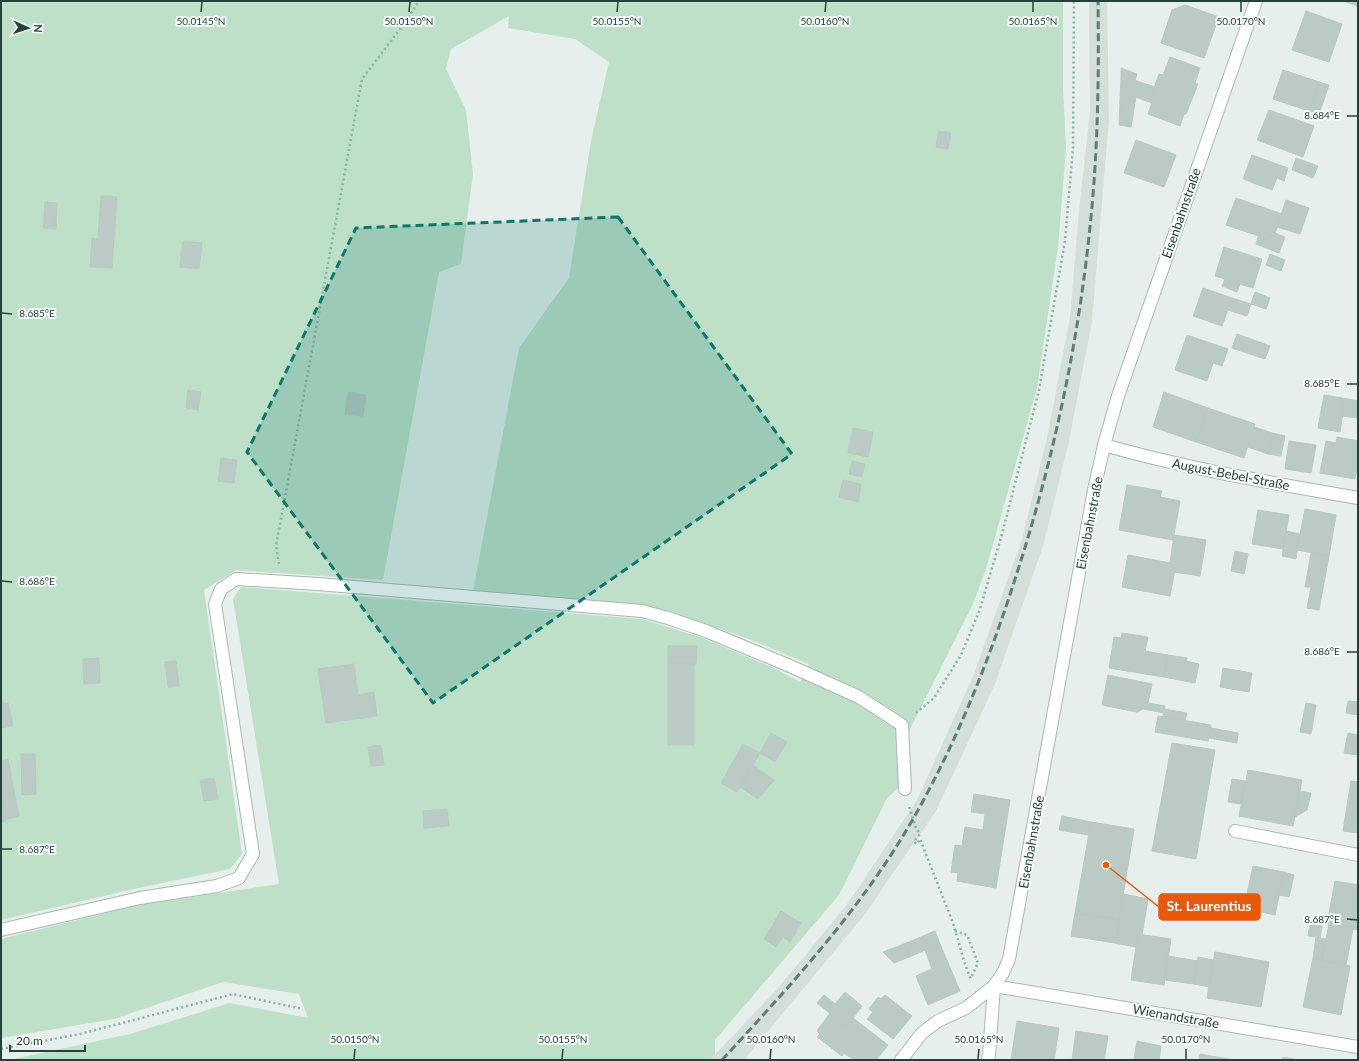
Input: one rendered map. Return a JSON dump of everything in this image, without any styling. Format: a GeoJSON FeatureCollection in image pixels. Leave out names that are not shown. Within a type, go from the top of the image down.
{"type":"FeatureCollection","features":[{"type":"Feature","properties":{"kind":"main road","name":"Eisenbahnstraße"},"geometry":{"type":"LineString","coordinates":[[988,1060],[994,986],[1003,974],[1009,959],[1094,490],[1104,445],[1118,396],[1256,1]]}},
{"type":"Feature","properties":{"kind":"main road","name":"August-Bebel-Straße"},"geometry":{"type":"LineString","coordinates":[[1104,445],[1143,456],[1213,472],[1358,498]]}},
{"type":"Feature","properties":{"kind":"main road"},"geometry":{"type":"LineString","coordinates":[[1,930],[140,898],[217,886],[239,878],[253,854],[215,604],[221,589],[236,579],[642,611],[668,618],[706,630],[790,666],[859,698],[902,725],[905,789]]}},
{"type":"Feature","properties":{"kind":"main road"},"geometry":{"type":"LineString","coordinates":[[1235,830],[1358,855]]}},
{"type":"Feature","properties":{"kind":"main road"},"geometry":{"type":"LineString","coordinates":[[901,1060],[922,1033],[938,1021],[966,1008],[994,986]]}},
{"type":"Feature","properties":{"kind":"main road","name":"Wienandstraße"},"geometry":{"type":"LineString","coordinates":[[994,986],[1358,1048]]}},
{"type":"Feature","properties":{"kind":"path"},"geometry":{"type":"LineString","coordinates":[[282,582],[276,546],[362,79],[404,24],[419,1]]}},
{"type":"Feature","properties":{"kind":"path"},"geometry":{"type":"LineString","coordinates":[[902,725],[934,698],[964,649],[980,609],[1002,534],[1039,390],[1065,241],[1073,148],[1074,1]]}},
{"type":"Feature","properties":{"kind":"path"},"geometry":{"type":"LineString","coordinates":[[906,805],[910,809],[916,828],[920,834],[914,842],[917,844],[920,839],[955,931],[972,982],[994,986]]}},
{"type":"Feature","properties":{"kind":"path"},"geometry":{"type":"LineString","coordinates":[[955,931],[967,935],[978,963],[971,979]]}},
{"type":"Feature","properties":{"kind":"path"},"geometry":{"type":"LineString","coordinates":[[1,1049],[80,1034],[233,994],[303,1009]]}},
{"type":"Feature","properties":{"kind":"highlighted area"},"geometry":{"type":"Polygon","coordinates":[[[618,217],[792,454],[433,703],[247,452],[356,228],[618,217]]]}},
{"type":"Feature","properties":{"kind":"shaded area"},"geometry":{"type":"Polygon","coordinates":[[[1089,1],[1107,1],[1109,120],[1092,321],[1069,441],[1044,543],[995,684],[936,811],[862,918],[744,1060],[710,1060],[778,988],[845,907],[917,800],[974,674],[1022,539],[1047,438],[1070,317],[1079,211],[1090,112],[1089,1]]]}},
{"type":"Feature","properties":{"kind":"green space"},"geometry":{"type":"Polygon","coordinates":[[[1,1],[1063,1],[1063,88],[1066,148],[1058,247],[1037,388],[986,569],[973,604],[907,735],[903,784],[887,798],[839,895],[715,1040],[715,1054],[710,1060],[9,1060],[130,1034],[230,1003],[308,1018],[299,994],[223,982],[114,1019],[1,1038],[1,939],[138,905],[279,884],[233,599],[241,587],[641,619],[703,638],[776,669],[800,682],[809,664],[759,643],[707,624],[642,605],[473,591],[519,348],[569,278],[591,141],[609,62],[575,39],[508,28],[509,16],[451,49],[446,69],[466,110],[473,174],[461,264],[439,272],[383,580],[236,570],[204,590],[242,854],[230,869],[138,888],[1,920],[1,1]]]}},
{"type":"Feature","properties":{"kind":"building"},"geometry":{"type":"Polygon","coordinates":[[[1344,1],[1358,1],[1358,3],[1357,6],[1344,1]]]}},
{"type":"Feature","properties":{"kind":"building"},"geometry":{"type":"Polygon","coordinates":[[[1185,5],[1219,17],[1204,58],[1161,43],[1172,10],[1185,5]]]}},
{"type":"Feature","properties":{"kind":"building"},"geometry":{"type":"Polygon","coordinates":[[[1306,11],[1342,24],[1329,62],[1292,50],[1306,11]]]}},
{"type":"Feature","properties":{"kind":"building"},"geometry":{"type":"Polygon","coordinates":[[[1170,57],[1200,68],[1195,83],[1198,84],[1180,126],[1148,114],[1152,103],[1149,102],[1159,74],[1163,75],[1170,57]]]}},
{"type":"Feature","properties":{"kind":"building"},"geometry":{"type":"Polygon","coordinates":[[[1121,68],[1137,74],[1135,80],[1121,76],[1121,68]]]}},
{"type":"Feature","properties":{"kind":"building"},"geometry":{"type":"Polygon","coordinates":[[[1283,70],[1319,82],[1309,111],[1273,99],[1283,70]]]}},
{"type":"Feature","properties":{"kind":"building"},"geometry":{"type":"Polygon","coordinates":[[[1121,76],[1155,87],[1149,102],[1136,97],[1131,127],[1119,125],[1121,76]]]}},
{"type":"Feature","properties":{"kind":"building"},"geometry":{"type":"Polygon","coordinates":[[[1319,82],[1329,85],[1319,114],[1309,111],[1319,82]]]}},
{"type":"Feature","properties":{"kind":"building"},"geometry":{"type":"Polygon","coordinates":[[[1269,110],[1314,126],[1303,157],[1257,140],[1269,110]]]}},
{"type":"Feature","properties":{"kind":"building"},"geometry":{"type":"Polygon","coordinates":[[[939,131],[951,133],[948,149],[936,147],[939,131]]]}},
{"type":"Feature","properties":{"kind":"building"},"geometry":{"type":"Polygon","coordinates":[[[1136,140],[1176,155],[1164,187],[1124,173],[1136,140]]]}},
{"type":"Feature","properties":{"kind":"building"},"geometry":{"type":"Polygon","coordinates":[[[1252,155],[1288,168],[1284,181],[1277,178],[1272,190],[1243,179],[1252,155]]]}},
{"type":"Feature","properties":{"kind":"building"},"geometry":{"type":"Polygon","coordinates":[[[1296,158],[1318,166],[1313,178],[1292,170],[1296,158]]]}},
{"type":"Feature","properties":{"kind":"building"},"geometry":{"type":"Polygon","coordinates":[[[101,196],[117,197],[112,268],[90,267],[92,238],[98,239],[101,196]]]}},
{"type":"Feature","properties":{"kind":"building"},"geometry":{"type":"Polygon","coordinates":[[[1236,198],[1282,214],[1274,236],[1260,231],[1259,236],[1226,225],[1236,198]]]}},
{"type":"Feature","properties":{"kind":"building"},"geometry":{"type":"Polygon","coordinates":[[[1286,200],[1309,208],[1300,234],[1277,227],[1286,200]]]}},
{"type":"Feature","properties":{"kind":"building"},"geometry":{"type":"Polygon","coordinates":[[[45,202],[57,203],[56,229],[43,228],[45,202]]]}},
{"type":"Feature","properties":{"kind":"building"},"geometry":{"type":"Polygon","coordinates":[[[1260,231],[1274,236],[1275,233],[1285,237],[1279,253],[1256,244],[1260,231]]]}},
{"type":"Feature","properties":{"kind":"building"},"geometry":{"type":"Polygon","coordinates":[[[183,241],[202,243],[199,269],[180,267],[183,241]]]}},
{"type":"Feature","properties":{"kind":"building"},"geometry":{"type":"Polygon","coordinates":[[[1224,247],[1262,259],[1253,288],[1240,284],[1237,292],[1222,286],[1225,279],[1215,276],[1224,247]]]}},
{"type":"Feature","properties":{"kind":"building"},"geometry":{"type":"Polygon","coordinates":[[[1270,254],[1285,260],[1281,271],[1266,265],[1270,254]]]}},
{"type":"Feature","properties":{"kind":"building"},"geometry":{"type":"Polygon","coordinates":[[[1203,288],[1232,298],[1222,326],[1193,316],[1203,288]]]}},
{"type":"Feature","properties":{"kind":"building"},"geometry":{"type":"Polygon","coordinates":[[[1255,292],[1270,298],[1266,309],[1251,304],[1255,292]]]}},
{"type":"Feature","properties":{"kind":"building"},"geometry":{"type":"Polygon","coordinates":[[[1232,298],[1251,304],[1247,316],[1228,310],[1232,298]]]}},
{"type":"Feature","properties":{"kind":"building"},"geometry":{"type":"Polygon","coordinates":[[[1237,334],[1270,346],[1265,359],[1232,348],[1237,334]]]}},
{"type":"Feature","properties":{"kind":"building"},"geometry":{"type":"Polygon","coordinates":[[[1187,335],[1228,349],[1222,366],[1213,363],[1207,381],[1175,370],[1187,335]]]}},
{"type":"Feature","properties":{"kind":"building"},"geometry":{"type":"Polygon","coordinates":[[[188,390],[201,392],[198,410],[186,408],[188,390]]]}},
{"type":"Feature","properties":{"kind":"building"},"geometry":{"type":"Polygon","coordinates":[[[348,392],[366,395],[363,416],[345,414],[348,392]]]}},
{"type":"Feature","properties":{"kind":"building"},"geometry":{"type":"Polygon","coordinates":[[[1164,392],[1208,408],[1196,442],[1153,427],[1164,392]]]}},
{"type":"Feature","properties":{"kind":"building"},"geometry":{"type":"Polygon","coordinates":[[[1324,395],[1342,398],[1341,406],[1344,406],[1340,432],[1318,428],[1324,395]]]}},
{"type":"Feature","properties":{"kind":"building"},"geometry":{"type":"Polygon","coordinates":[[[1342,398],[1358,401],[1358,418],[1343,416],[1344,406],[1341,406],[1342,398]]]}},
{"type":"Feature","properties":{"kind":"building"},"geometry":{"type":"Polygon","coordinates":[[[1208,408],[1255,424],[1244,458],[1196,442],[1208,408]]]}},
{"type":"Feature","properties":{"kind":"building"},"geometry":{"type":"Polygon","coordinates":[[[1255,427],[1272,433],[1268,454],[1248,447],[1255,427]]]}},
{"type":"Feature","properties":{"kind":"building"},"geometry":{"type":"Polygon","coordinates":[[[853,428],[873,432],[868,457],[848,453],[853,428]]]}},
{"type":"Feature","properties":{"kind":"building"},"geometry":{"type":"Polygon","coordinates":[[[1272,433],[1285,436],[1281,456],[1268,454],[1272,433]]]}},
{"type":"Feature","properties":{"kind":"building"},"geometry":{"type":"Polygon","coordinates":[[[1337,437],[1358,441],[1358,464],[1355,479],[1320,473],[1326,441],[1336,443],[1337,437]]]}},
{"type":"Feature","properties":{"kind":"building"},"geometry":{"type":"Polygon","coordinates":[[[1289,441],[1316,445],[1311,473],[1285,469],[1289,441]]]}},
{"type":"Feature","properties":{"kind":"building"},"geometry":{"type":"Polygon","coordinates":[[[221,458],[237,460],[234,483],[218,481],[221,458]]]}},
{"type":"Feature","properties":{"kind":"building"},"geometry":{"type":"Polygon","coordinates":[[[852,461],[865,464],[862,477],[849,474],[852,461]]]}},
{"type":"Feature","properties":{"kind":"building"},"geometry":{"type":"Polygon","coordinates":[[[843,480],[861,484],[858,502],[839,497],[843,480]]]}},
{"type":"Feature","properties":{"kind":"building"},"geometry":{"type":"Polygon","coordinates":[[[1127,485],[1162,491],[1160,497],[1180,501],[1173,540],[1119,530],[1127,485]]]}},
{"type":"Feature","properties":{"kind":"building"},"geometry":{"type":"Polygon","coordinates":[[[1305,509],[1336,515],[1329,556],[1297,550],[1305,509]]]}},
{"type":"Feature","properties":{"kind":"building"},"geometry":{"type":"Polygon","coordinates":[[[1258,510],[1289,515],[1283,549],[1252,544],[1258,510]]]}},
{"type":"Feature","properties":{"kind":"building"},"geometry":{"type":"Polygon","coordinates":[[[1286,531],[1300,534],[1296,559],[1282,556],[1286,531]]]}},
{"type":"Feature","properties":{"kind":"building"},"geometry":{"type":"Polygon","coordinates":[[[1174,535],[1206,540],[1200,576],[1174,572],[1176,564],[1170,563],[1174,535]]]}},
{"type":"Feature","properties":{"kind":"building"},"geometry":{"type":"Polygon","coordinates":[[[1235,551],[1248,554],[1244,574],[1231,571],[1235,551]]]}},
{"type":"Feature","properties":{"kind":"building"},"geometry":{"type":"Polygon","coordinates":[[[1311,553],[1329,556],[1319,610],[1307,608],[1311,587],[1305,587],[1311,553]]]}},
{"type":"Feature","properties":{"kind":"building"},"geometry":{"type":"Polygon","coordinates":[[[1128,555],[1176,564],[1170,596],[1122,587],[1128,555]]]}},
{"type":"Feature","properties":{"kind":"building"},"geometry":{"type":"Polygon","coordinates":[[[1122,633],[1148,637],[1145,651],[1168,655],[1164,677],[1109,668],[1114,637],[1121,638],[1122,633]]]}},
{"type":"Feature","properties":{"kind":"building"},"geometry":{"type":"Polygon","coordinates":[[[668,646],[697,646],[696,664],[668,664],[668,646]]]}},
{"type":"Feature","properties":{"kind":"building"},"geometry":{"type":"Polygon","coordinates":[[[1168,655],[1187,658],[1186,661],[1199,664],[1195,683],[1164,677],[1168,655]]]}},
{"type":"Feature","properties":{"kind":"building"},"geometry":{"type":"Polygon","coordinates":[[[99,658],[100,683],[84,684],[83,659],[99,658]]]}},
{"type":"Feature","properties":{"kind":"building"},"geometry":{"type":"Polygon","coordinates":[[[176,661],[179,686],[168,687],[165,662],[176,661]]]}},
{"type":"Feature","properties":{"kind":"building"},"geometry":{"type":"Polygon","coordinates":[[[354,664],[358,695],[374,692],[377,716],[326,723],[318,669],[354,664]]]}},
{"type":"Feature","properties":{"kind":"building"},"geometry":{"type":"Polygon","coordinates":[[[668,664],[694,664],[694,745],[668,745],[668,664]]]}},
{"type":"Feature","properties":{"kind":"building"},"geometry":{"type":"Polygon","coordinates":[[[1223,668],[1252,673],[1249,692],[1220,687],[1223,668]]]}},
{"type":"Feature","properties":{"kind":"building"},"geometry":{"type":"Polygon","coordinates":[[[1108,675],[1152,684],[1148,703],[1165,706],[1164,713],[1143,709],[1137,712],[1102,705],[1108,675]]]}},
{"type":"Feature","properties":{"kind":"building"},"geometry":{"type":"Polygon","coordinates":[[[1,695],[3,704],[8,703],[13,726],[1,728],[1,695]]]}},
{"type":"Feature","properties":{"kind":"building"},"geometry":{"type":"Polygon","coordinates":[[[1348,701],[1358,702],[1358,715],[1346,713],[1348,701]]]}},
{"type":"Feature","properties":{"kind":"building"},"geometry":{"type":"Polygon","coordinates":[[[1306,703],[1316,705],[1311,734],[1300,732],[1306,703]]]}},
{"type":"Feature","properties":{"kind":"building"},"geometry":{"type":"Polygon","coordinates":[[[1164,709],[1187,713],[1185,721],[1163,717],[1164,709]]]}},
{"type":"Feature","properties":{"kind":"building"},"geometry":{"type":"Polygon","coordinates":[[[1158,716],[1211,725],[1208,741],[1155,732],[1158,716]]]}},
{"type":"Feature","properties":{"kind":"building"},"geometry":{"type":"Polygon","coordinates":[[[1211,728],[1238,733],[1237,743],[1209,738],[1211,728]]]}},
{"type":"Feature","properties":{"kind":"building"},"geometry":{"type":"Polygon","coordinates":[[[771,733],[787,742],[775,762],[760,753],[771,733]]]}},
{"type":"Feature","properties":{"kind":"building"},"geometry":{"type":"Polygon","coordinates":[[[1348,733],[1358,735],[1358,755],[1344,753],[1348,733]]]}},
{"type":"Feature","properties":{"kind":"building"},"geometry":{"type":"Polygon","coordinates":[[[1172,743],[1215,750],[1196,859],[1152,851],[1172,743]]]}},
{"type":"Feature","properties":{"kind":"building"},"geometry":{"type":"Polygon","coordinates":[[[743,744],[760,753],[737,792],[721,783],[743,744]]]}},
{"type":"Feature","properties":{"kind":"building"},"geometry":{"type":"Polygon","coordinates":[[[381,745],[384,765],[371,766],[368,747],[381,745]]]}},
{"type":"Feature","properties":{"kind":"building"},"geometry":{"type":"Polygon","coordinates":[[[21,754],[35,754],[36,794],[22,795],[21,754]]]}},
{"type":"Feature","properties":{"kind":"building"},"geometry":{"type":"Polygon","coordinates":[[[8,759],[19,816],[6,819],[1,796],[1,761],[8,759]]]}},
{"type":"Feature","properties":{"kind":"building"},"geometry":{"type":"Polygon","coordinates":[[[753,765],[774,780],[758,799],[740,787],[753,765]]]}},
{"type":"Feature","properties":{"kind":"building"},"geometry":{"type":"Polygon","coordinates":[[[1248,770],[1302,780],[1293,826],[1239,816],[1248,770]]]}},
{"type":"Feature","properties":{"kind":"building"},"geometry":{"type":"Polygon","coordinates":[[[214,778],[218,799],[204,801],[200,780],[214,778]]]}},
{"type":"Feature","properties":{"kind":"building"},"geometry":{"type":"Polygon","coordinates":[[[1232,779],[1245,781],[1241,804],[1228,802],[1232,779]]]}},
{"type":"Feature","properties":{"kind":"building"},"geometry":{"type":"Polygon","coordinates":[[[1351,781],[1358,782],[1358,833],[1343,831],[1351,781]]]}},
{"type":"Feature","properties":{"kind":"building"},"geometry":{"type":"Polygon","coordinates":[[[1300,791],[1311,793],[1307,810],[1295,817],[1300,791]]]}},
{"type":"Feature","properties":{"kind":"building"},"geometry":{"type":"Polygon","coordinates":[[[974,794],[1010,800],[996,888],[957,881],[958,873],[951,872],[955,845],[962,846],[965,827],[983,830],[985,814],[971,812],[974,794]]]}},
{"type":"Feature","properties":{"kind":"building"},"geometry":{"type":"Polygon","coordinates":[[[1,796],[6,821],[1,822],[1,796]]]}},
{"type":"Feature","properties":{"kind":"building"},"geometry":{"type":"Polygon","coordinates":[[[447,809],[449,826],[424,828],[423,811],[447,809]]]}},
{"type":"Feature","properties":{"kind":"building"},"geometry":{"type":"Polygon","coordinates":[[[1062,816],[1091,822],[1088,835],[1059,830],[1062,816]]]}},
{"type":"Feature","properties":{"kind":"building"},"geometry":{"type":"Polygon","coordinates":[[[1091,822],[1134,829],[1119,920],[1075,913],[1091,822]]]}},
{"type":"Feature","properties":{"kind":"building"},"geometry":{"type":"Polygon","coordinates":[[[1253,866],[1284,872],[1275,915],[1244,908],[1253,866]]]}},
{"type":"Feature","properties":{"kind":"building"},"geometry":{"type":"Polygon","coordinates":[[[1284,872],[1294,875],[1289,897],[1279,895],[1284,872]]]}},
{"type":"Feature","properties":{"kind":"building"},"geometry":{"type":"Polygon","coordinates":[[[1335,881],[1358,885],[1358,930],[1327,924],[1335,881]]]}},
{"type":"Feature","properties":{"kind":"building"},"geometry":{"type":"Polygon","coordinates":[[[1123,894],[1148,899],[1142,935],[1138,934],[1136,947],[1115,943],[1123,894]]]}},
{"type":"Feature","properties":{"kind":"building"},"geometry":{"type":"Polygon","coordinates":[[[781,911],[801,923],[790,942],[783,937],[776,947],[764,939],[781,911]]]}},
{"type":"Feature","properties":{"kind":"building"},"geometry":{"type":"Polygon","coordinates":[[[1075,913],[1119,920],[1115,943],[1071,936],[1075,913]]]}},
{"type":"Feature","properties":{"kind":"building"},"geometry":{"type":"Polygon","coordinates":[[[1310,924],[1322,926],[1320,938],[1326,939],[1322,960],[1313,958],[1316,937],[1308,936],[1310,924]]]}},
{"type":"Feature","properties":{"kind":"building"},"geometry":{"type":"Polygon","coordinates":[[[1329,924],[1353,929],[1346,965],[1322,960],[1329,924]]]}},
{"type":"Feature","properties":{"kind":"building"},"geometry":{"type":"Polygon","coordinates":[[[935,931],[940,944],[909,957],[904,944],[935,931]]]}},
{"type":"Feature","properties":{"kind":"building"},"geometry":{"type":"Polygon","coordinates":[[[1138,934],[1171,939],[1164,985],[1131,980],[1138,934]]]}},
{"type":"Feature","properties":{"kind":"building"},"geometry":{"type":"Polygon","coordinates":[[[904,944],[909,957],[894,963],[883,952],[904,944]]]}},
{"type":"Feature","properties":{"kind":"building"},"geometry":{"type":"Polygon","coordinates":[[[940,944],[960,991],[928,1005],[916,976],[932,969],[925,950],[940,944]]]}},
{"type":"Feature","properties":{"kind":"building"},"geometry":{"type":"Polygon","coordinates":[[[1215,952],[1269,962],[1261,1007],[1207,998],[1215,952]]]}},
{"type":"Feature","properties":{"kind":"building"},"geometry":{"type":"Polygon","coordinates":[[[1168,956],[1198,961],[1194,984],[1164,980],[1168,956]]]}},
{"type":"Feature","properties":{"kind":"building"},"geometry":{"type":"Polygon","coordinates":[[[1198,957],[1213,960],[1209,987],[1194,984],[1198,957]]]}},
{"type":"Feature","properties":{"kind":"building"},"geometry":{"type":"Polygon","coordinates":[[[1313,958],[1350,966],[1341,1015],[1303,1007],[1313,958]]]}},
{"type":"Feature","properties":{"kind":"building"},"geometry":{"type":"Polygon","coordinates":[[[845,992],[862,1006],[853,1018],[835,1004],[845,992]]]}},
{"type":"Feature","properties":{"kind":"building"},"geometry":{"type":"Polygon","coordinates":[[[824,995],[853,1018],[846,1026],[817,1003],[824,995]]]}},
{"type":"Feature","properties":{"kind":"building"},"geometry":{"type":"Polygon","coordinates":[[[885,995],[912,1016],[893,1039],[867,1019],[873,1012],[869,1009],[878,997],[881,999],[885,995]]]}},
{"type":"Feature","properties":{"kind":"building"},"geometry":{"type":"Polygon","coordinates":[[[830,1013],[846,1026],[853,1018],[888,1045],[876,1060],[854,1060],[844,1053],[842,1056],[817,1037],[820,1034],[817,1031],[830,1013]]]}},
{"type":"Feature","properties":{"kind":"building"},"geometry":{"type":"Polygon","coordinates":[[[1017,1021],[1059,1028],[1054,1060],[1011,1060],[1017,1021]]]}},
{"type":"Feature","properties":{"kind":"building"},"geometry":{"type":"Polygon","coordinates":[[[1076,1031],[1108,1036],[1104,1060],[1072,1060],[1076,1031]]]}},
{"type":"Feature","properties":{"kind":"building"},"geometry":{"type":"Polygon","coordinates":[[[1137,1041],[1161,1046],[1159,1060],[1134,1060],[1137,1041]]]}},
{"type":"Feature","properties":{"kind":"building"},"geometry":{"type":"Polygon","coordinates":[[[1200,1054],[1234,1060],[1199,1060],[1200,1054]]]}},
{"type":"Feature","properties":{"kind":"building"},"geometry":{"type":"Polygon","coordinates":[[[1283,1057],[1299,1060],[1282,1060],[1283,1057]]]}},
{"type":"Feature","properties":{"kind":"railway"},"geometry":{"type":"LineString","coordinates":[[722,1060],[824,945],[848,915],[893,852],[913,819],[944,760],[958,730],[996,636],[1017,573],[1042,488],[1053,445],[1079,315],[1090,227],[1095,171],[1098,86],[1098,1]]}},
{"type":"Feature","properties":{"kind":"place","name":"St. Laurentius"},"geometry":{"type":"Point","coordinates":[1106,865]}}]}
